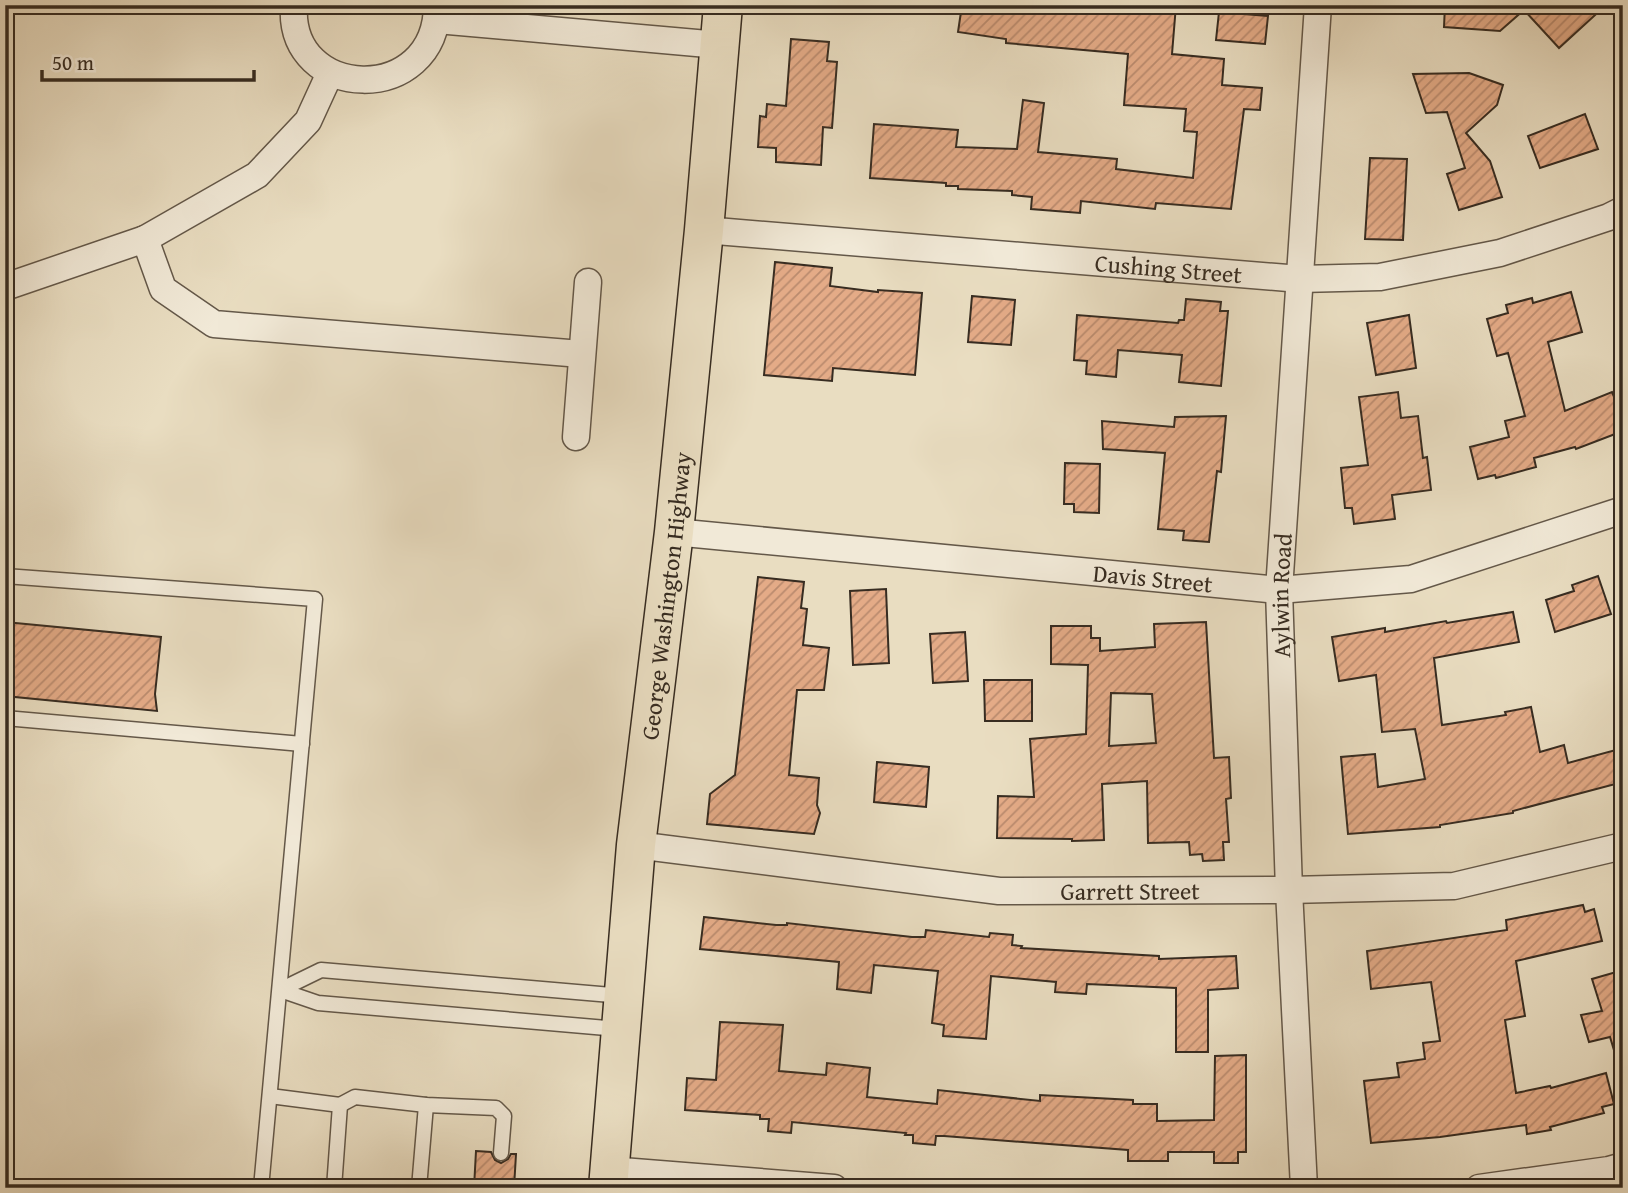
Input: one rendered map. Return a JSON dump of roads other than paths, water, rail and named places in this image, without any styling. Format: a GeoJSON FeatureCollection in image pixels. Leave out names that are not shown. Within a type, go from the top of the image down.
{"type":"FeatureCollection","features":[{"type":"Feature","properties":{"kind":"main road","name":"George Washington Highway"},"geometry":{"type":"LineString","coordinates":[[609,1179],[636,845],[674,532],[723,5]]}},
{"type":"Feature","properties":{"kind":"street"},"geometry":{"type":"LineString","coordinates":[[294,5],[293,16],[299,38],[312,58],[330,72],[352,80],[375,81],[397,74],[416,61],[430,42],[437,13],[719,45]]}},
{"type":"Feature","properties":{"kind":"street","name":"Aylwin Road"},"geometry":{"type":"LineString","coordinates":[[1304,1188],[1289,890],[1279,590],[1318,5]]}},
{"type":"Feature","properties":{"kind":"street"},"geometry":{"type":"LineString","coordinates":[[5,287],[145,239],[257,175],[308,121],[330,72]]}},
{"type":"Feature","properties":{"kind":"street","name":"Cushing Street"},"geometry":{"type":"LineString","coordinates":[[704,230],[1300,279],[1380,277],[1500,253],[1609,217],[1623,209]]}},
{"type":"Feature","properties":{"kind":"street"},"geometry":{"type":"LineString","coordinates":[[145,239],[163,289],[214,324],[581,354]]}},
{"type":"Feature","properties":{"kind":"street"},"geometry":{"type":"LineString","coordinates":[[576,436],[588,282]]}},
{"type":"Feature","properties":{"kind":"street","name":"Davis Street"},"geometry":{"type":"LineString","coordinates":[[674,532],[1279,590],[1411,579],[1623,510]]}},
{"type":"Feature","properties":{"kind":"street","name":"Garrett Street"},"geometry":{"type":"LineString","coordinates":[[636,845],[999,891],[1289,890],[1454,886],[1623,845]]}},
{"type":"Feature","properties":{"kind":"street"},"geometry":{"type":"LineString","coordinates":[[1479,1188],[1623,1166]]}},
{"type":"Feature","properties":{"kind":"street"},"geometry":{"type":"LineString","coordinates":[[609,1179],[834,1188]]}},
{"type":"Feature","properties":{"kind":"lane"},"geometry":{"type":"LineString","coordinates":[[5,576],[315,599],[261,1188]]}},
{"type":"Feature","properties":{"kind":"lane"},"geometry":{"type":"LineString","coordinates":[[5,718],[302,744]]}},
{"type":"Feature","properties":{"kind":"lane"},"geometry":{"type":"LineString","coordinates":[[280,990],[321,970],[622,1012]]}},
{"type":"Feature","properties":{"kind":"lane"},"geometry":{"type":"LineString","coordinates":[[280,990],[318,1003],[622,1012]]}},
{"type":"Feature","properties":{"kind":"lane"},"geometry":{"type":"LineString","coordinates":[[270,1096],[340,1105],[355,1097],[426,1105],[496,1108],[504,1116],[501,1153]]}},
{"type":"Feature","properties":{"kind":"lane"},"geometry":{"type":"LineString","coordinates":[[334,1188],[340,1105]]}},
{"type":"Feature","properties":{"kind":"lane"},"geometry":{"type":"LineString","coordinates":[[419,1188],[426,1105]]}}]}
